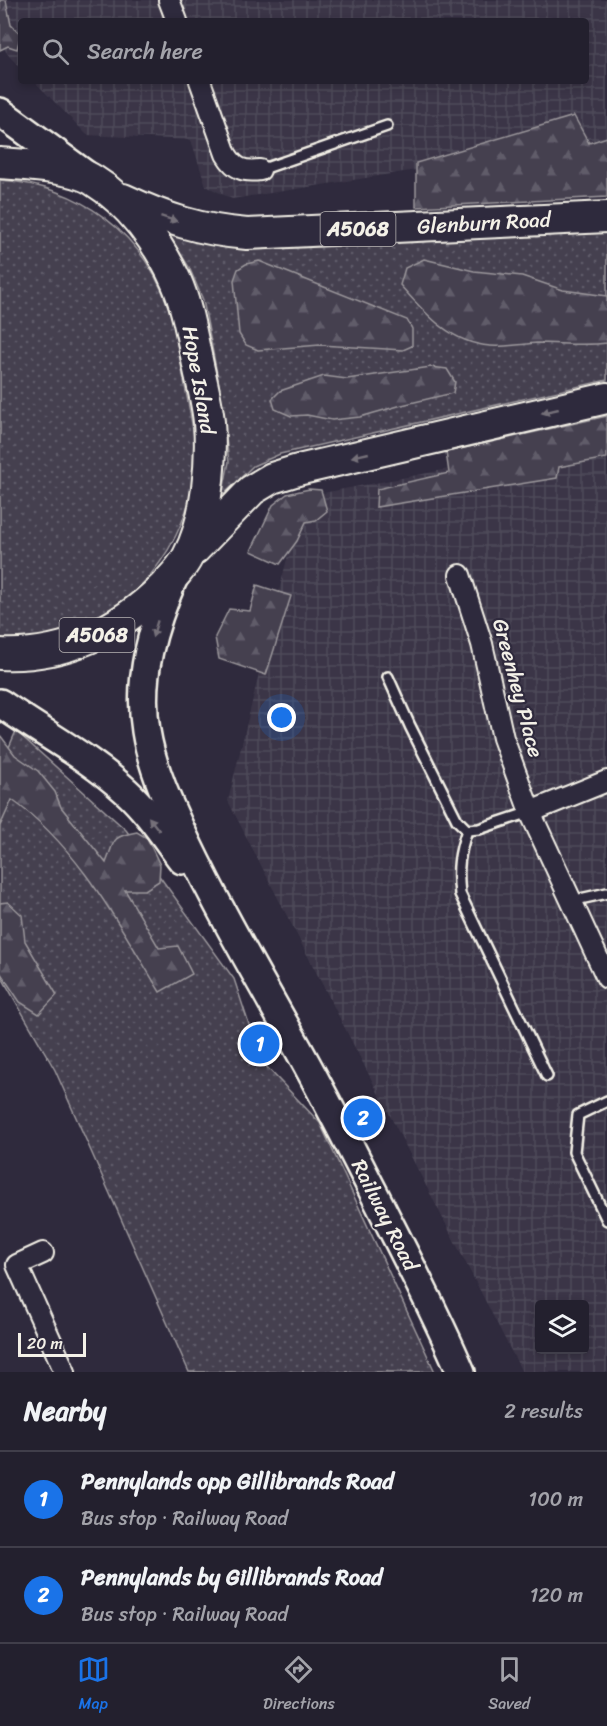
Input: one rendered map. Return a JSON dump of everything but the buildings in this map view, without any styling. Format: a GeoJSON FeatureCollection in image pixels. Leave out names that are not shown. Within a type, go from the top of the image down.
{"type":"FeatureCollection","features":[{"type":"Feature","properties":{"kind":"main road"},"geometry":{"type":"LineString","coordinates":[[0,112],[91,178]]}},
{"type":"Feature","properties":{"kind":"main road","name":"Hope Island"},"geometry":{"type":"LineString","coordinates":[[0,164],[41,166],[91,178],[115,195],[137,220],[158,249],[175,279],[186,308],[209,420],[210,453],[202,518],[182,565],[149,600],[119,624],[89,639],[55,650],[19,655],[0,654]]}},
{"type":"Feature","properties":{"kind":"main road","name":"Glenburn Road"},"geometry":{"type":"LineString","coordinates":[[115,195],[164,218],[214,231],[247,234],[607,217]]}},
{"type":"Feature","properties":{"kind":"main road","name":"A5068"},"geometry":{"type":"LineString","coordinates":[[182,565],[252,490],[272,478],[607,398]]}},
{"type":"Feature","properties":{"kind":"main road","name":"Railway Road"},"geometry":{"type":"LineString","coordinates":[[182,565],[159,614],[146,666],[144,692],[146,731],[154,764],[170,808],[216,903],[321,1088],[442,1327],[461,1372]]}},
{"type":"Feature","properties":{"kind":"main road","name":"Railway Road"},"geometry":{"type":"LineString","coordinates":[[0,703],[108,776],[127,792],[216,903]]}},
{"type":"Feature","properties":{"kind":"street"},"geometry":{"type":"LineString","coordinates":[[169,0],[176,18]]}},
{"type":"Feature","properties":{"kind":"street"},"geometry":{"type":"LineString","coordinates":[[201,84],[226,154],[232,164],[240,170],[260,171]]}},
{"type":"Feature","properties":{"kind":"street","name":"Greenhey Place"},"geometry":{"type":"LineString","coordinates":[[460,575],[482,644],[503,738],[531,812],[607,978]]}},
{"type":"Feature","properties":{"kind":"street"},"geometry":{"type":"LineString","coordinates":[[531,812],[607,782]]}},
{"type":"Feature","properties":{"kind":"street"},"geometry":{"type":"LineString","coordinates":[[43,1253],[17,1265],[65,1372]]}},
{"type":"Feature","properties":{"kind":"lane"},"geometry":{"type":"LineString","coordinates":[[260,171],[387,126]]}},
{"type":"Feature","properties":{"kind":"lane"},"geometry":{"type":"LineString","coordinates":[[388,676],[457,820],[467,830],[479,830],[531,812]]}},
{"type":"Feature","properties":{"kind":"lane"},"geometry":{"type":"LineString","coordinates":[[467,830],[460,850],[457,870],[460,894],[547,1076]]}},
{"type":"Feature","properties":{"kind":"lane"},"geometry":{"type":"LineString","coordinates":[[571,901],[607,893]]}},
{"type":"Feature","properties":{"kind":"lane"},"geometry":{"type":"LineString","coordinates":[[607,1101],[578,1115],[574,1152],[607,1220]]}},
{"type":"Feature","properties":{"kind":"shaded area"},"geometry":{"type":"Polygon","coordinates":[[[0,0],[607,0],[607,149],[416,170],[232,199],[206,186],[191,140],[87,135],[37,84],[589,84],[589,18],[18,18],[18,65],[0,42],[0,0]]]}},
{"type":"Feature","properties":{"kind":"shaded area"},"geometry":{"type":"Polygon","coordinates":[[[607,439],[607,1372],[522,1372],[228,801],[302,497],[607,439]]]}},
{"type":"Feature","properties":{"kind":"green space"},"geometry":{"type":"Polygon","coordinates":[[[0,0],[6,0],[11,25],[18,31],[18,45],[17,49],[8,46],[0,50],[0,0]]]}},
{"type":"Feature","properties":{"kind":"green space"},"geometry":{"type":"Polygon","coordinates":[[[574,116],[589,143],[607,137],[607,197],[416,207],[416,163],[574,116]]]}},
{"type":"Feature","properties":{"kind":"green space"},"geometry":{"type":"Polygon","coordinates":[[[0,180],[29,184],[82,203],[105,218],[143,257],[158,282],[172,318],[194,441],[195,461],[191,492],[182,522],[168,549],[150,575],[129,597],[103,615],[75,629],[34,638],[0,639],[0,180]]]}},
{"type":"Feature","properties":{"kind":"green space"},"geometry":{"type":"Polygon","coordinates":[[[607,226],[607,380],[280,454],[253,466],[222,496],[229,462],[219,384],[203,300],[189,267],[166,230],[607,226]]]}},
{"type":"Feature","properties":{"kind":"green space"},"geometry":{"type":"Polygon","coordinates":[[[424,259],[474,271],[522,276],[563,290],[607,296],[607,343],[490,346],[463,339],[439,325],[400,285],[405,268],[424,259]]]}},
{"type":"Feature","properties":{"kind":"green space"},"geometry":{"type":"Polygon","coordinates":[[[259,261],[407,320],[412,329],[412,346],[403,350],[320,345],[258,350],[246,345],[239,334],[234,280],[238,269],[246,264],[259,261]]]}},
{"type":"Feature","properties":{"kind":"green space"},"geometry":{"type":"Polygon","coordinates":[[[431,367],[447,369],[455,382],[453,393],[360,417],[332,420],[307,415],[291,416],[275,409],[272,399],[280,391],[324,376],[347,379],[431,367]]]}},
{"type":"Feature","properties":{"kind":"green space"},"geometry":{"type":"Polygon","coordinates":[[[607,416],[607,458],[559,467],[557,478],[376,507],[377,489],[449,473],[446,452],[607,416]]]}},
{"type":"Feature","properties":{"kind":"green space"},"geometry":{"type":"Polygon","coordinates":[[[309,489],[321,490],[327,511],[316,520],[306,522],[297,541],[280,564],[251,551],[273,505],[287,494],[309,489]]]}},
{"type":"Feature","properties":{"kind":"green space"},"geometry":{"type":"Polygon","coordinates":[[[257,585],[291,596],[266,675],[219,659],[215,637],[229,609],[250,611],[257,585]]]}},
{"type":"Feature","properties":{"kind":"green space"},"geometry":{"type":"Polygon","coordinates":[[[16,731],[126,830],[234,979],[261,1061],[320,1123],[435,1372],[189,1372],[55,1070],[0,974],[0,768],[16,731]]]}},
{"type":"Feature","properties":{"kind":"green space"},"geometry":{"type":"Polygon","coordinates":[[[0,735],[15,755],[38,771],[55,792],[61,807],[106,863],[117,838],[137,832],[147,838],[160,865],[159,881],[145,890],[125,890],[159,948],[178,946],[192,974],[160,992],[113,914],[77,863],[57,840],[12,800],[0,826],[0,735]]]}},
{"type":"Feature","properties":{"kind":"green space"},"geometry":{"type":"Polygon","coordinates":[[[8,902],[22,915],[25,941],[57,995],[39,1014],[20,1002],[0,972],[0,903],[8,902]]]}},
{"type":"Feature","properties":{"kind":"place","name":"Pennylands opp Gillibrands Road"},"geometry":{"type":"Point","coordinates":[260,1044]}},
{"type":"Feature","properties":{"kind":"place","name":"Pennylands by Gillibrands Road"},"geometry":{"type":"Point","coordinates":[363,1118]}}]}
